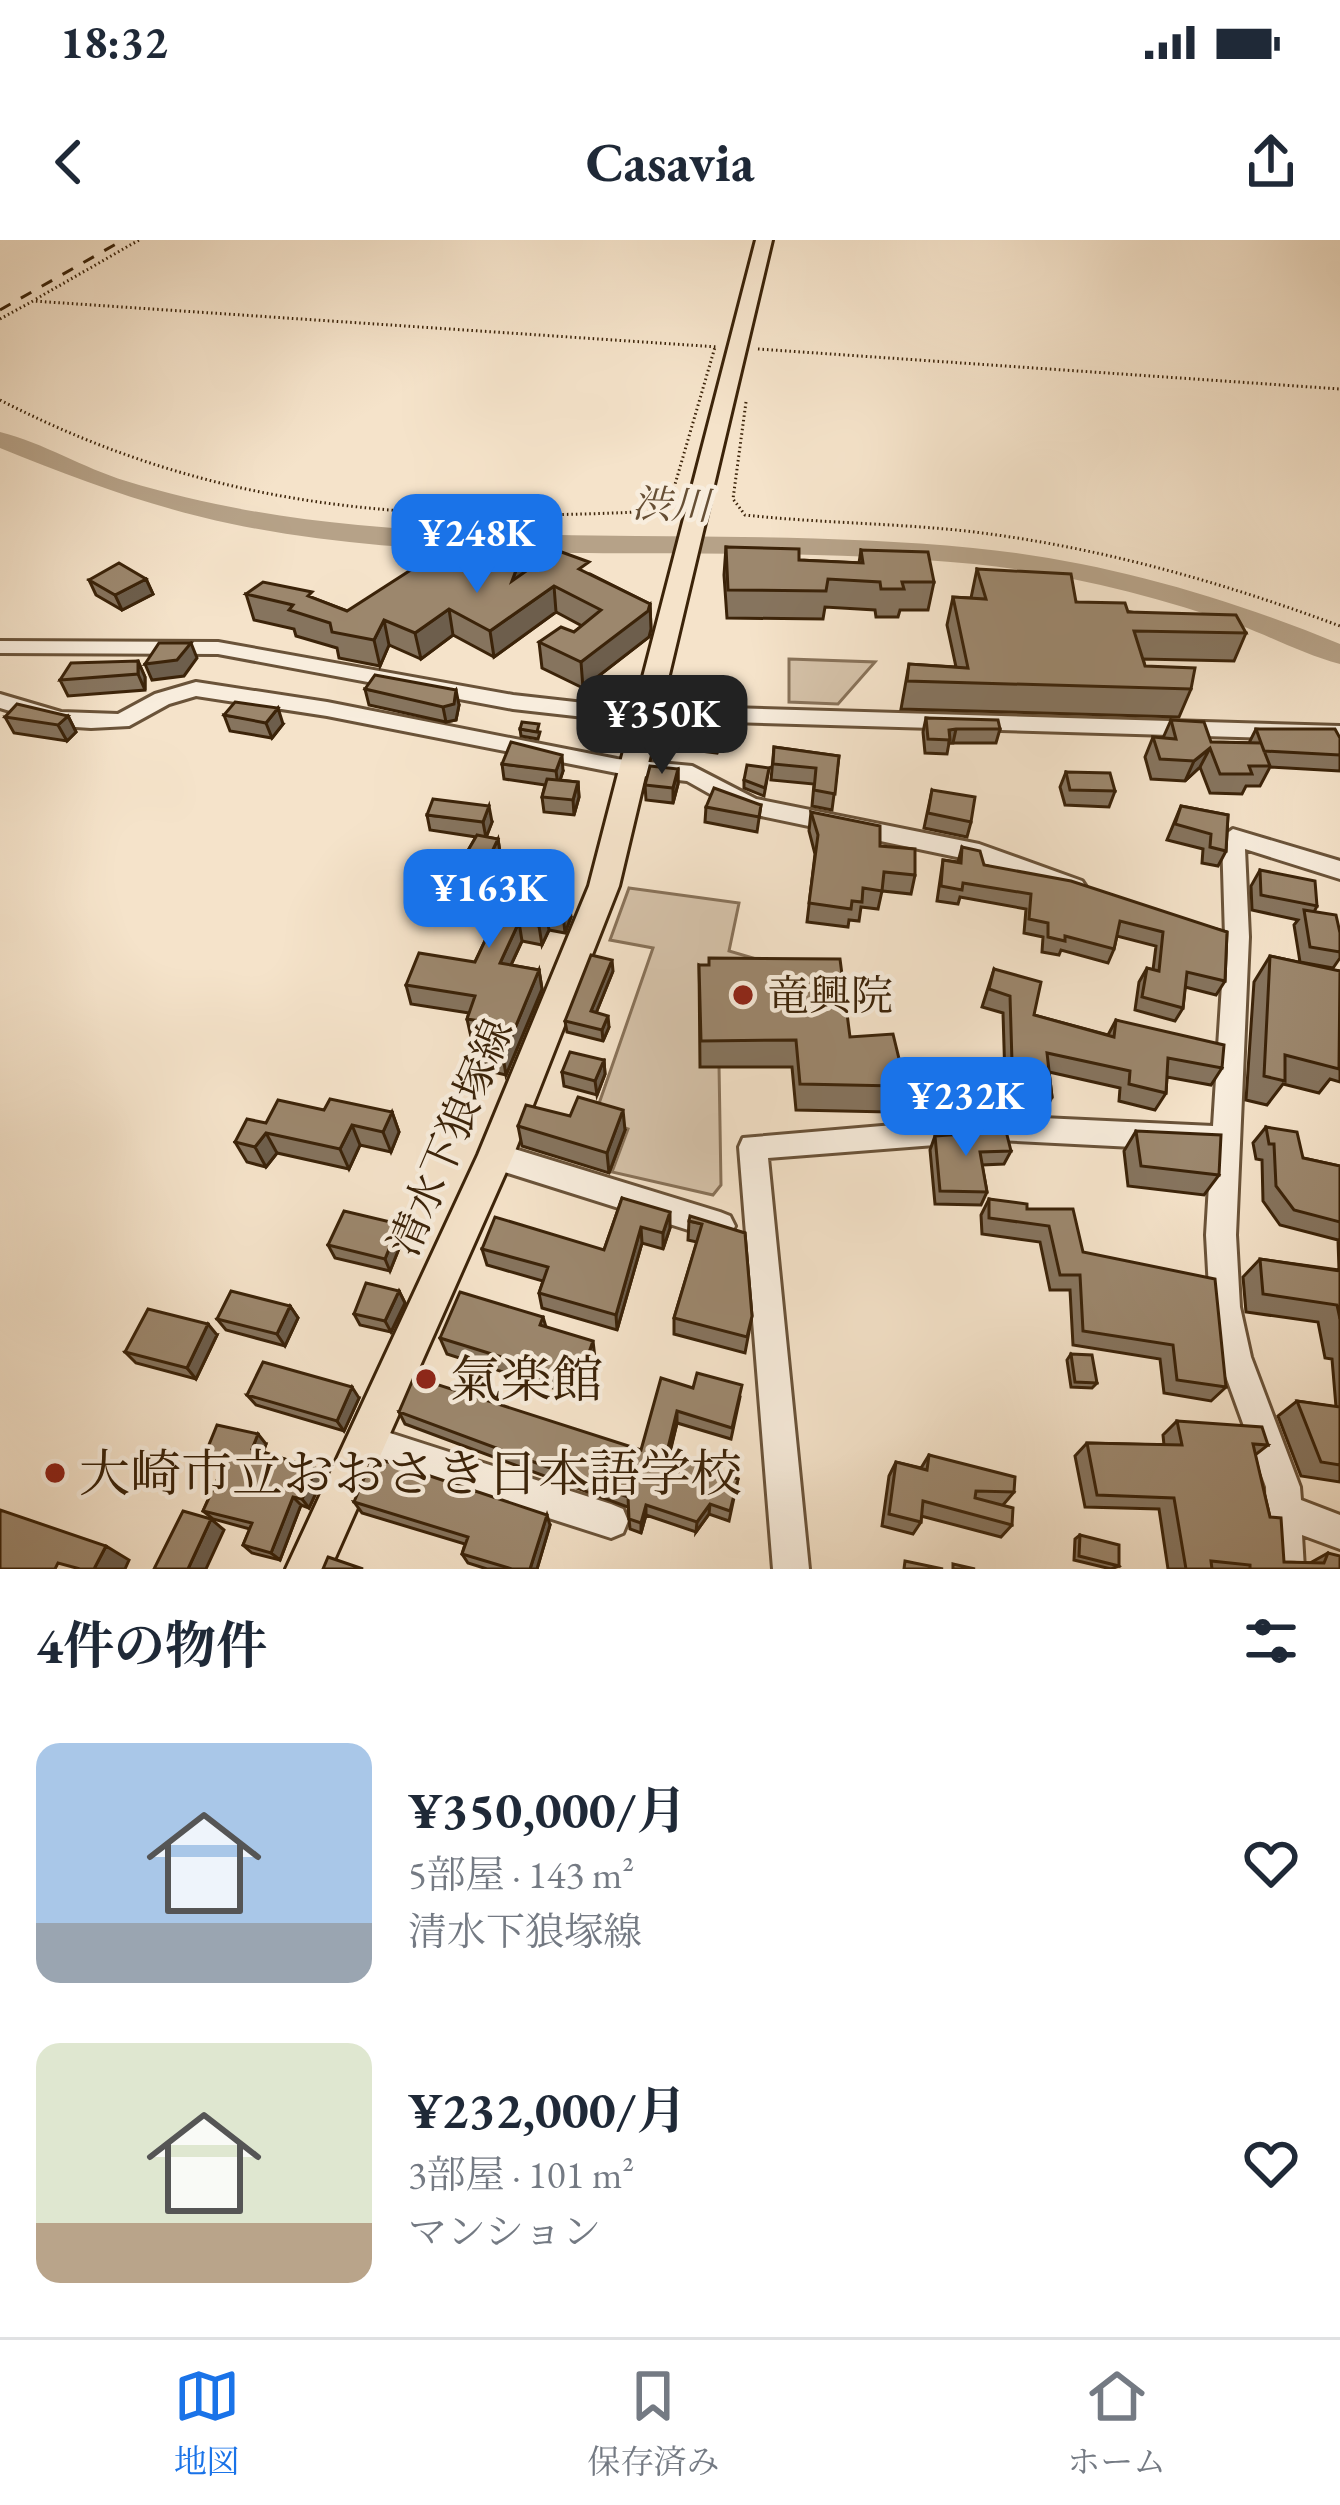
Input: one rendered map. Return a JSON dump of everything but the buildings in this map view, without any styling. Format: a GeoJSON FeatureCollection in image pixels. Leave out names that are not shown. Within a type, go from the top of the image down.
{"type":"FeatureCollection","features":[{"type":"Feature","properties":{"kind":"main road","name":"清水下狼塚線"},"geometry":{"type":"LineString","coordinates":[[308,1569],[495,1156],[604,886],[764,240]]}},
{"type":"Feature","properties":{"kind":"street"},"geometry":{"type":"LineString","coordinates":[[0,647],[218,648],[513,703],[649,715],[1340,733]]}},
{"type":"Feature","properties":{"kind":"street"},"geometry":{"type":"LineString","coordinates":[[0,700],[60,719],[122,721],[180,693],[226,692],[692,773],[750,806],[979,853],[1105,897]]}},
{"type":"Feature","properties":{"kind":"street"},"geometry":{"type":"LineString","coordinates":[[1286,1569],[1283,1487],[1235,1357],[1225,1307],[1221,1235],[1228,1139],[1227,934],[1233,837],[1340,870]]}},
{"type":"Feature","properties":{"kind":"street"},"geometry":{"type":"LineString","coordinates":[[791,1569],[753,1148],[999,1128],[1228,1139]]}},
{"type":"Feature","properties":{"kind":"street"},"geometry":{"type":"LineString","coordinates":[[495,1156],[763,1239]]}},
{"type":"Feature","properties":{"kind":"street"},"geometry":{"type":"LineString","coordinates":[[365,1442],[611,1521]]}},
{"type":"Feature","properties":{"kind":"street"},"geometry":{"type":"LineString","coordinates":[[1285,1511],[1340,1532]]}},
{"type":"Feature","properties":{"kind":"path"},"geometry":{"type":"LineString","coordinates":[[0,319],[139,240]]}},
{"type":"Feature","properties":{"kind":"path"},"geometry":{"type":"LineString","coordinates":[[33,301],[1340,389]]}},
{"type":"Feature","properties":{"kind":"path"},"geometry":{"type":"LineString","coordinates":[[0,400],[113,454],[288,499],[443,514],[639,512],[669,505],[715,346]]}},
{"type":"Feature","properties":{"kind":"path"},"geometry":{"type":"LineString","coordinates":[[748,389],[733,499],[739,513],[947,530],[1128,559],[1235,587],[1340,626]]}},
{"type":"Feature","properties":{"kind":"shaded area"},"geometry":{"type":"Polygon","coordinates":[[[789,659],[875,662],[838,704],[789,702],[789,659]]]}},
{"type":"Feature","properties":{"kind":"shaded area"},"geometry":{"type":"Polygon","coordinates":[[[629,888],[739,903],[729,951],[753,958],[719,1065],[721,1185],[713,1195],[612,1172],[628,1129],[594,1118],[653,948],[610,940],[629,888]]]}},
{"type":"Feature","properties":{"kind":"waterway","name":"渋川"},"geometry":{"type":"LineString","coordinates":[[0,439],[115,486],[234,516],[355,533],[479,541],[852,547],[1021,562],[1161,592],[1340,655]]}},
{"type":"Feature","properties":{"kind":"railway"},"geometry":{"type":"LineString","coordinates":[[0,310],[123,240]]}},
{"type":"Feature","properties":{"kind":"place","name":"竜興院"},"geometry":{"type":"Point","coordinates":[743,995]}},
{"type":"Feature","properties":{"kind":"place","name":"氣楽館"},"geometry":{"type":"Point","coordinates":[426,1379]}},
{"type":"Feature","properties":{"kind":"place","name":"大崎市立おおさき日本語学校"},"geometry":{"type":"Point","coordinates":[55,1473]}}]}
